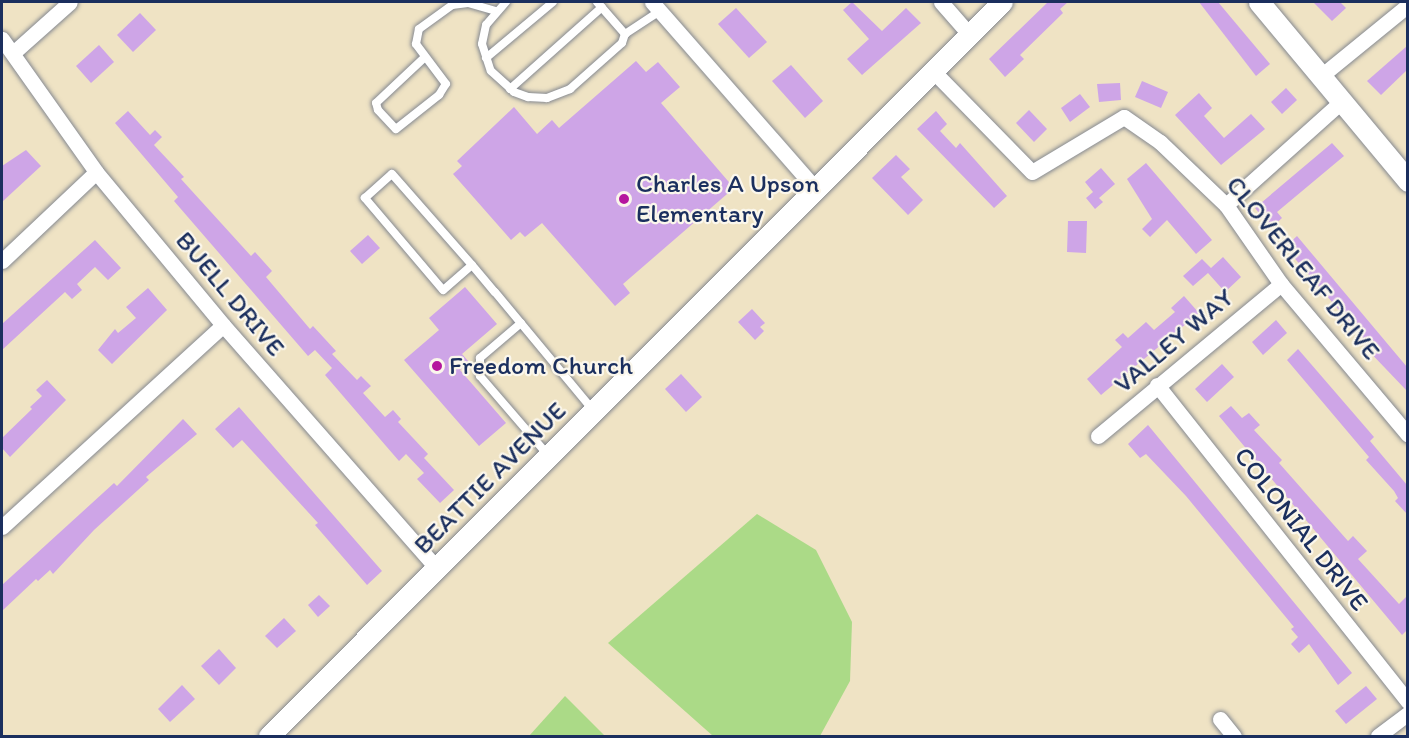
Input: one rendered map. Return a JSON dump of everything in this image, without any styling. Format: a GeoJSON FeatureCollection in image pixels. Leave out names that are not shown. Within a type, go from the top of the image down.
{"type":"FeatureCollection","features":[{"type":"Feature","properties":{"kind":"street"},"geometry":{"type":"LineString","coordinates":[[14,53],[70,2]]}},
{"type":"Feature","properties":{"kind":"street"},"geometry":{"type":"LineString","coordinates":[[941,2],[969,34]]}},
{"type":"Feature","properties":{"kind":"street","name":"BEATTIE AVENUE"},"geometry":{"type":"LineString","coordinates":[[269,736],[1002,2]]}},
{"type":"Feature","properties":{"kind":"street"},"geometry":{"type":"LineString","coordinates":[[1259,2],[1407,181]]}},
{"type":"Feature","properties":{"kind":"street"},"geometry":{"type":"LineString","coordinates":[[1321,76],[1407,5]]}},
{"type":"Feature","properties":{"kind":"street"},"geometry":{"type":"LineString","coordinates":[[656,6],[815,188]]}},
{"type":"Feature","properties":{"kind":"street","name":"BUELL DRIVE"},"geometry":{"type":"LineString","coordinates":[[2,39],[96,172],[223,325],[437,569]]}},
{"type":"Feature","properties":{"kind":"street","name":"CLOVERLEAF DRIVE"},"geometry":{"type":"LineString","coordinates":[[933,71],[1032,172],[1124,117],[1160,142],[1226,205],[1281,284],[1407,435]]}},
{"type":"Feature","properties":{"kind":"street"},"geometry":{"type":"LineString","coordinates":[[1226,205],[1342,101]]}},
{"type":"Feature","properties":{"kind":"street"},"geometry":{"type":"LineString","coordinates":[[2,261],[96,172]]}},
{"type":"Feature","properties":{"kind":"street","name":"VALLEY WAY"},"geometry":{"type":"LineString","coordinates":[[1098,436],[1281,284]]}},
{"type":"Feature","properties":{"kind":"street"},"geometry":{"type":"LineString","coordinates":[[2,527],[223,325]]}},
{"type":"Feature","properties":{"kind":"street","name":"COLONIAL DRIVE"},"geometry":{"type":"LineString","coordinates":[[1157,385],[1407,702]]}},
{"type":"Feature","properties":{"kind":"street"},"geometry":{"type":"LineString","coordinates":[[1378,736],[1407,713]]}},
{"type":"Feature","properties":{"kind":"street"},"geometry":{"type":"LineString","coordinates":[[1220,719],[1234,736]]}},
{"type":"Feature","properties":{"kind":"lane"},"geometry":{"type":"LineString","coordinates":[[506,2],[496,11],[484,34],[486,58],[491,71],[510,89],[528,98],[560,95],[622,43],[624,34],[656,6]]}},
{"type":"Feature","properties":{"kind":"lane"},"geometry":{"type":"LineString","coordinates":[[486,58],[553,2]]}},
{"type":"Feature","properties":{"kind":"lane"},"geometry":{"type":"LineString","coordinates":[[425,57],[376,103],[378,110],[396,129],[444,90],[445,79],[425,57],[415,36],[439,12],[452,5],[468,3],[496,11]]}},
{"type":"Feature","properties":{"kind":"lane"},"geometry":{"type":"LineString","coordinates":[[510,89],[600,4],[624,34]]}},
{"type":"Feature","properties":{"kind":"lane"},"geometry":{"type":"LineString","coordinates":[[472,265],[443,291],[365,198],[392,174],[472,265],[594,411]]}},
{"type":"Feature","properties":{"kind":"lane"},"geometry":{"type":"LineString","coordinates":[[520,322],[480,358],[480,376],[549,456]]}},
{"type":"Feature","properties":{"kind":"green space"},"geometry":{"type":"Polygon","coordinates":[[[757,514],[816,550],[852,622],[850,681],[820,736],[713,736],[608,643],[757,514]]]}},
{"type":"Feature","properties":{"kind":"green space"},"geometry":{"type":"Polygon","coordinates":[[[565,696],[605,736],[529,736],[565,696]]]}},
{"type":"Feature","properties":{"kind":"building"},"geometry":{"type":"Polygon","coordinates":[[[852,2],[882,31],[906,8],[921,23],[862,75],[847,59],[869,39],[843,10],[852,2]]]}},
{"type":"Feature","properties":{"kind":"building"},"geometry":{"type":"Polygon","coordinates":[[[1048,2],[1068,2],[1060,9],[1063,13],[1020,55],[1024,59],[1005,77],[989,59],[1048,2]]]}},
{"type":"Feature","properties":{"kind":"building"},"geometry":{"type":"Polygon","coordinates":[[[1199,2],[1218,2],[1270,64],[1256,76],[1199,2]]]}},
{"type":"Feature","properties":{"kind":"building"},"geometry":{"type":"Polygon","coordinates":[[[1313,2],[1340,2],[1346,8],[1332,21],[1313,2]]]}},
{"type":"Feature","properties":{"kind":"building"},"geometry":{"type":"Polygon","coordinates":[[[736,8],[767,42],[749,58],[718,24],[736,8]]]}},
{"type":"Feature","properties":{"kind":"building"},"geometry":{"type":"Polygon","coordinates":[[[140,13],[156,30],[133,52],[117,35],[140,13]]]}},
{"type":"Feature","properties":{"kind":"building"},"geometry":{"type":"Polygon","coordinates":[[[99,45],[114,62],[91,83],[76,66],[99,45]]]}},
{"type":"Feature","properties":{"kind":"building"},"geometry":{"type":"Polygon","coordinates":[[[1407,46],[1407,70],[1381,95],[1367,81],[1407,46]]]}},
{"type":"Feature","properties":{"kind":"building"},"geometry":{"type":"Polygon","coordinates":[[[636,61],[646,72],[658,62],[680,87],[661,103],[734,188],[623,284],[630,293],[615,306],[542,223],[525,237],[520,232],[511,240],[453,174],[462,166],[457,161],[514,107],[537,134],[552,120],[559,128],[636,61]]]}},
{"type":"Feature","properties":{"kind":"building"},"geometry":{"type":"Polygon","coordinates":[[[791,65],[823,101],[805,118],[772,81],[791,65]]]}},
{"type":"Feature","properties":{"kind":"building"},"geometry":{"type":"Polygon","coordinates":[[[1142,81],[1168,92],[1161,108],[1135,97],[1142,81]]]}},
{"type":"Feature","properties":{"kind":"building"},"geometry":{"type":"Polygon","coordinates":[[[1120,83],[1121,100],[1099,102],[1097,84],[1120,83]]]}},
{"type":"Feature","properties":{"kind":"building"},"geometry":{"type":"Polygon","coordinates":[[[1286,88],[1297,100],[1282,114],[1271,102],[1286,88]]]}},
{"type":"Feature","properties":{"kind":"building"},"geometry":{"type":"Polygon","coordinates":[[[1199,93],[1212,108],[1204,116],[1224,138],[1251,114],[1265,129],[1221,165],[1175,115],[1199,93]]]}},
{"type":"Feature","properties":{"kind":"building"},"geometry":{"type":"Polygon","coordinates":[[[1080,94],[1090,107],[1070,122],[1061,108],[1080,94]]]}},
{"type":"Feature","properties":{"kind":"building"},"geometry":{"type":"Polygon","coordinates":[[[1029,110],[1047,129],[1034,142],[1016,123],[1029,110]]]}},
{"type":"Feature","properties":{"kind":"building"},"geometry":{"type":"Polygon","coordinates":[[[128,111],[150,135],[155,130],[162,137],[154,145],[184,177],[181,179],[251,256],[255,252],[272,271],[266,277],[310,329],[313,326],[336,351],[332,354],[357,380],[361,376],[371,386],[363,393],[385,417],[393,410],[401,419],[398,422],[428,454],[424,458],[454,490],[440,503],[417,479],[424,473],[406,454],[399,461],[325,375],[332,368],[315,350],[308,356],[174,201],[178,197],[115,123],[128,111]]]}},
{"type":"Feature","properties":{"kind":"building"},"geometry":{"type":"Polygon","coordinates":[[[936,111],[947,124],[940,131],[956,148],[960,143],[1007,196],[994,208],[917,129],[936,111]]]}},
{"type":"Feature","properties":{"kind":"building"},"geometry":{"type":"Polygon","coordinates":[[[1332,143],[1344,156],[1277,212],[1282,218],[1271,228],[1255,208],[1332,143]]]}},
{"type":"Feature","properties":{"kind":"building"},"geometry":{"type":"Polygon","coordinates":[[[26,150],[41,166],[2,202],[2,166],[26,150]]]}},
{"type":"Feature","properties":{"kind":"building"},"geometry":{"type":"Polygon","coordinates":[[[896,155],[910,169],[901,177],[923,200],[908,215],[872,178],[896,155]]]}},
{"type":"Feature","properties":{"kind":"building"},"geometry":{"type":"Polygon","coordinates":[[[1146,163],[1212,240],[1196,254],[1167,220],[1150,237],[1142,229],[1152,219],[1127,179],[1146,163]]]}},
{"type":"Feature","properties":{"kind":"building"},"geometry":{"type":"Polygon","coordinates":[[[1101,168],[1115,184],[1099,198],[1103,202],[1095,209],[1086,198],[1093,192],[1085,182],[1101,168]]]}},
{"type":"Feature","properties":{"kind":"building"},"geometry":{"type":"Polygon","coordinates":[[[1068,221],[1087,221],[1086,253],[1067,252],[1068,221]]]}},
{"type":"Feature","properties":{"kind":"building"},"geometry":{"type":"Polygon","coordinates":[[[368,235],[380,248],[362,264],[350,251],[368,235]]]}},
{"type":"Feature","properties":{"kind":"building"},"geometry":{"type":"Polygon","coordinates":[[[1297,236],[1407,367],[1407,391],[1364,346],[1367,343],[1285,247],[1297,236]]]}},
{"type":"Feature","properties":{"kind":"building"},"geometry":{"type":"Polygon","coordinates":[[[95,240],[121,268],[108,280],[95,267],[77,284],[82,290],[72,299],[65,292],[2,350],[2,324],[95,240]]]}},
{"type":"Feature","properties":{"kind":"building"},"geometry":{"type":"Polygon","coordinates":[[[1223,257],[1241,277],[1225,292],[1208,273],[1193,286],[1183,276],[1202,259],[1211,268],[1223,257]]]}},
{"type":"Feature","properties":{"kind":"building","name":"Freedom Church"},"geometry":{"type":"Polygon","coordinates":[[[465,287],[497,324],[462,354],[469,362],[460,370],[506,423],[479,446],[404,360],[439,330],[429,318],[465,287]]]}},
{"type":"Feature","properties":{"kind":"building"},"geometry":{"type":"Polygon","coordinates":[[[148,288],[167,310],[112,364],[98,350],[115,329],[118,333],[136,318],[126,307],[148,288]]]}},
{"type":"Feature","properties":{"kind":"building"},"geometry":{"type":"Polygon","coordinates":[[[1184,296],[1199,313],[1101,395],[1087,379],[1122,347],[1115,340],[1123,333],[1128,338],[1146,322],[1154,330],[1175,312],[1171,308],[1184,296]]]}},
{"type":"Feature","properties":{"kind":"building"},"geometry":{"type":"Polygon","coordinates":[[[752,309],[765,323],[760,327],[764,331],[755,340],[738,322],[752,309]]]}},
{"type":"Feature","properties":{"kind":"building"},"geometry":{"type":"Polygon","coordinates":[[[1276,320],[1287,333],[1263,355],[1252,342],[1276,320]]]}},
{"type":"Feature","properties":{"kind":"building"},"geometry":{"type":"Polygon","coordinates":[[[1298,349],[1374,437],[1370,441],[1407,485],[1407,514],[1395,501],[1398,498],[1394,491],[1366,460],[1369,457],[1287,360],[1298,349]]]}},
{"type":"Feature","properties":{"kind":"building"},"geometry":{"type":"Polygon","coordinates":[[[1222,364],[1234,377],[1207,402],[1195,389],[1222,364]]]}},
{"type":"Feature","properties":{"kind":"building"},"geometry":{"type":"Polygon","coordinates":[[[681,374],[702,397],[686,412],[665,389],[681,374]]]}},
{"type":"Feature","properties":{"kind":"building"},"geometry":{"type":"Polygon","coordinates":[[[47,380],[66,400],[10,457],[2,448],[2,438],[32,409],[30,407],[42,396],[36,390],[47,380]]]}},
{"type":"Feature","properties":{"kind":"building"},"geometry":{"type":"Polygon","coordinates":[[[1231,406],[1242,418],[1249,413],[1260,425],[1254,430],[1282,460],[1279,463],[1348,541],[1353,536],[1367,551],[1358,559],[1399,604],[1407,596],[1407,630],[1402,635],[1219,416],[1231,406]]]}},
{"type":"Feature","properties":{"kind":"building"},"geometry":{"type":"Polygon","coordinates":[[[239,407],[382,571],[367,585],[315,525],[318,523],[242,440],[233,448],[215,429],[239,407]]]}},
{"type":"Feature","properties":{"kind":"building"},"geometry":{"type":"Polygon","coordinates":[[[183,419],[197,434],[146,477],[149,480],[94,530],[53,574],[50,570],[38,581],[36,579],[2,611],[2,585],[114,483],[117,486],[183,419]]]}},
{"type":"Feature","properties":{"kind":"building"},"geometry":{"type":"Polygon","coordinates":[[[1148,425],[1352,673],[1338,685],[1309,644],[1299,653],[1291,644],[1298,637],[1291,629],[1294,627],[1186,496],[1146,454],[1140,458],[1128,444],[1148,425]]]}},
{"type":"Feature","properties":{"kind":"building"},"geometry":{"type":"Polygon","coordinates":[[[319,595],[330,606],[318,617],[308,605],[319,595]]]}},
{"type":"Feature","properties":{"kind":"building"},"geometry":{"type":"Polygon","coordinates":[[[284,618],[296,631],[277,648],[265,636],[284,618]]]}},
{"type":"Feature","properties":{"kind":"building"},"geometry":{"type":"Polygon","coordinates":[[[219,649],[236,668],[219,685],[201,666],[219,649]]]}},
{"type":"Feature","properties":{"kind":"building"},"geometry":{"type":"Polygon","coordinates":[[[182,685],[195,699],[170,722],[158,709],[182,685]]]}},
{"type":"Feature","properties":{"kind":"building"},"geometry":{"type":"Polygon","coordinates":[[[1366,686],[1377,699],[1346,724],[1335,711],[1366,686]]]}},
{"type":"Feature","properties":{"kind":"place","name":"Charles A Upson Elementary"},"geometry":{"type":"Point","coordinates":[624,199]}},
{"type":"Feature","properties":{"kind":"place","name":"Freedom Church"},"geometry":{"type":"Point","coordinates":[437,366]}}]}
